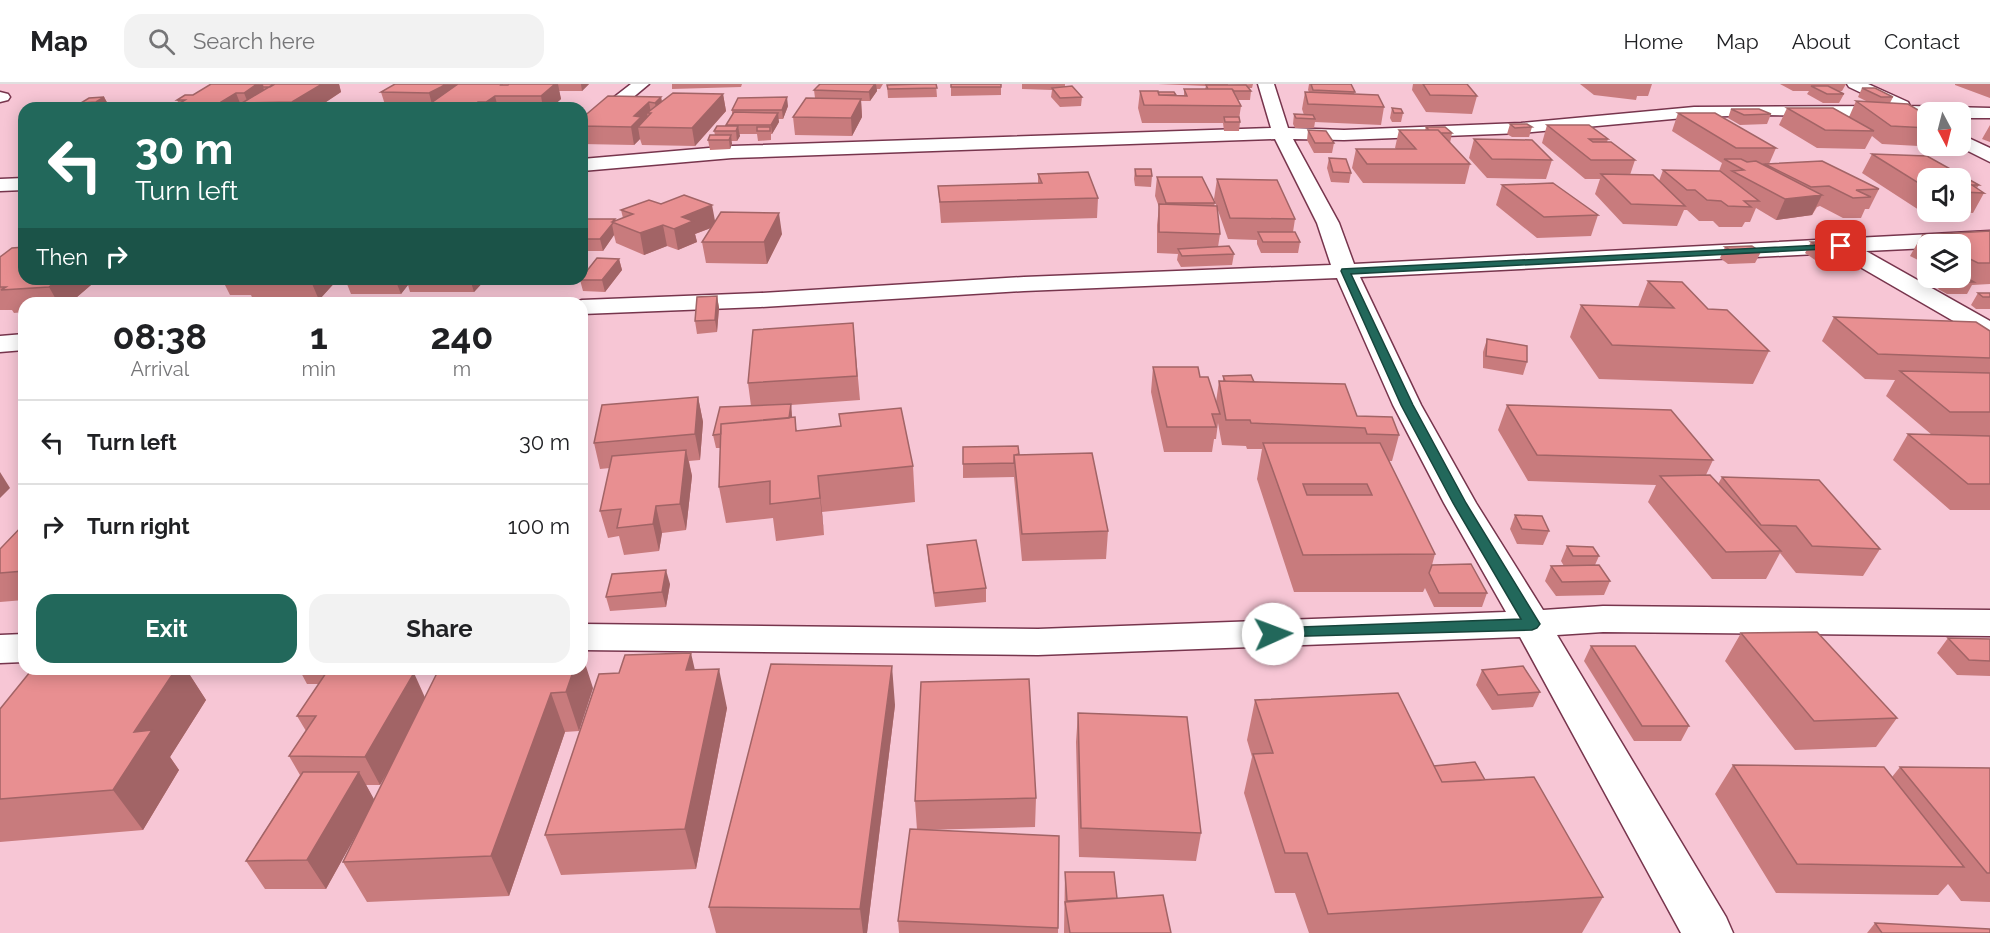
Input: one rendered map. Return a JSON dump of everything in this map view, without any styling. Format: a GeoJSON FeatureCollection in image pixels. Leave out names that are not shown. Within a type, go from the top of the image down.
{"type":"FeatureCollection","features":[{"type":"Feature","properties":{"kind":"street"},"geometry":{"type":"LineString","coordinates":[[588,126],[641,84]]}},
{"type":"Feature","properties":{"kind":"street"},"geometry":{"type":"LineString","coordinates":[[1266,84],[1281,133],[1328,223],[1345,271],[1407,405],[1460,503],[1532,624],[1708,933]]}},
{"type":"Feature","properties":{"kind":"street"},"geometry":{"type":"LineString","coordinates":[[1855,84],[1917,114]]}},
{"type":"Feature","properties":{"kind":"street"},"geometry":{"type":"LineString","coordinates":[[588,164],[732,152],[1281,133],[1344,135],[1521,128],[1694,112],[1788,110],[1917,116]]}},
{"type":"Feature","properties":{"kind":"street"},"geometry":{"type":"LineString","coordinates":[[1971,112],[1990,113]]}},
{"type":"Feature","properties":{"kind":"street"},"geometry":{"type":"LineString","coordinates":[[1971,145],[1990,156]]}},
{"type":"Feature","properties":{"kind":"street"},"geometry":{"type":"LineString","coordinates":[[0,185],[18,184]]}},
{"type":"Feature","properties":{"kind":"street"},"geometry":{"type":"LineString","coordinates":[[588,307],[1990,238]]}},
{"type":"Feature","properties":{"kind":"street"},"geometry":{"type":"LineString","coordinates":[[1841,246],[1990,332]]}},
{"type":"Feature","properties":{"kind":"street"},"geometry":{"type":"LineString","coordinates":[[0,344],[18,342]]}},
{"type":"Feature","properties":{"kind":"street"},"geometry":{"type":"LineString","coordinates":[[588,636],[1038,642],[1532,624],[1603,619],[1990,623]]}},
{"type":"Feature","properties":{"kind":"street"},"geometry":{"type":"LineString","coordinates":[[0,649],[18,648]]}},
{"type":"Feature","properties":{"kind":"building"},"geometry":{"type":"Polygon","coordinates":[[[211,84],[257,84],[244,93],[236,93],[221,102],[177,100],[185,95],[193,95],[211,84]]]}},
{"type":"Feature","properties":{"kind":"building"},"geometry":{"type":"Polygon","coordinates":[[[262,84],[275,84],[263,87],[262,84]]]}},
{"type":"Feature","properties":{"kind":"building"},"geometry":{"type":"Polygon","coordinates":[[[274,84],[322,84],[292,102],[244,102],[274,84]]]}},
{"type":"Feature","properties":{"kind":"building"},"geometry":{"type":"Polygon","coordinates":[[[395,84],[446,84],[429,93],[381,92],[395,84]]]}},
{"type":"Feature","properties":{"kind":"building"},"geometry":{"type":"Polygon","coordinates":[[[458,84],[555,84],[541,96],[495,96],[486,102],[432,102],[458,84]]]}},
{"type":"Feature","properties":{"kind":"building"},"geometry":{"type":"Polygon","coordinates":[[[820,84],[875,84],[869,92],[814,90],[820,84]]]}},
{"type":"Feature","properties":{"kind":"building"},"geometry":{"type":"Polygon","coordinates":[[[936,84],[937,88],[888,89],[887,85],[936,84]]]}},
{"type":"Feature","properties":{"kind":"building"},"geometry":{"type":"Polygon","coordinates":[[[951,84],[1001,84],[1001,87],[951,87],[951,84]]]}},
{"type":"Feature","properties":{"kind":"building"},"geometry":{"type":"Polygon","coordinates":[[[1311,84],[1351,84],[1355,92],[1313,90],[1311,84]]]}},
{"type":"Feature","properties":{"kind":"building"},"geometry":{"type":"Polygon","coordinates":[[[1423,84],[1467,84],[1477,96],[1430,95],[1423,84]]]}},
{"type":"Feature","properties":{"kind":"building"},"geometry":{"type":"Polygon","coordinates":[[[1206,85],[1246,85],[1251,91],[1208,89],[1206,85]]]}},
{"type":"Feature","properties":{"kind":"building"},"geometry":{"type":"Polygon","coordinates":[[[1072,86],[1082,97],[1060,98],[1052,88],[1072,86]]]}},
{"type":"Feature","properties":{"kind":"building"},"geometry":{"type":"Polygon","coordinates":[[[1811,86],[1828,86],[1844,94],[1827,94],[1811,86]]]}},
{"type":"Feature","properties":{"kind":"building"},"geometry":{"type":"Polygon","coordinates":[[[1862,88],[1875,88],[1893,97],[1881,97],[1862,88]]]}},
{"type":"Feature","properties":{"kind":"building"},"geometry":{"type":"Polygon","coordinates":[[[1184,89],[1232,89],[1241,106],[1144,105],[1140,91],[1158,91],[1159,95],[1187,96],[1184,89]]]}},
{"type":"Feature","properties":{"kind":"building"},"geometry":{"type":"Polygon","coordinates":[[[1158,92],[1174,92],[1176,95],[1159,95],[1158,92]]]}},
{"type":"Feature","properties":{"kind":"building"},"geometry":{"type":"Polygon","coordinates":[[[1305,92],[1378,95],[1384,107],[1308,104],[1305,92]]]}},
{"type":"Feature","properties":{"kind":"building"},"geometry":{"type":"Polygon","coordinates":[[[673,93],[723,94],[692,128],[638,127],[651,113],[647,113],[673,93]]]}},
{"type":"Feature","properties":{"kind":"building"},"geometry":{"type":"Polygon","coordinates":[[[608,96],[661,97],[655,103],[649,102],[634,116],[641,117],[631,127],[588,126],[588,113],[608,96]]]}},
{"type":"Feature","properties":{"kind":"building"},"geometry":{"type":"Polygon","coordinates":[[[104,97],[96,102],[83,102],[89,98],[104,97]]]}},
{"type":"Feature","properties":{"kind":"building"},"geometry":{"type":"Polygon","coordinates":[[[787,97],[782,110],[732,110],[738,98],[787,97]]]}},
{"type":"Feature","properties":{"kind":"building"},"geometry":{"type":"Polygon","coordinates":[[[806,98],[861,99],[851,118],[793,117],[806,98]]]}},
{"type":"Feature","properties":{"kind":"building"},"geometry":{"type":"Polygon","coordinates":[[[1856,101],[1908,104],[1917,109],[1917,127],[1891,126],[1856,101]]]}},
{"type":"Feature","properties":{"kind":"building"},"geometry":{"type":"Polygon","coordinates":[[[1392,108],[1401,109],[1403,113],[1394,113],[1392,108]]]}},
{"type":"Feature","properties":{"kind":"building"},"geometry":{"type":"Polygon","coordinates":[[[1787,108],[1833,108],[1874,131],[1825,130],[1787,108]]]}},
{"type":"Feature","properties":{"kind":"building"},"geometry":{"type":"Polygon","coordinates":[[[1731,109],[1759,109],[1771,114],[1744,115],[1731,109]]]}},
{"type":"Feature","properties":{"kind":"building"},"geometry":{"type":"Polygon","coordinates":[[[734,112],[778,113],[771,125],[726,125],[734,112]]]}},
{"type":"Feature","properties":{"kind":"building"},"geometry":{"type":"Polygon","coordinates":[[[1678,113],[1715,113],[1776,148],[1736,148],[1678,113]]]}},
{"type":"Feature","properties":{"kind":"building"},"geometry":{"type":"Polygon","coordinates":[[[1294,114],[1313,115],[1315,119],[1296,118],[1294,114]]]}},
{"type":"Feature","properties":{"kind":"building"},"geometry":{"type":"Polygon","coordinates":[[[1224,117],[1239,117],[1240,122],[1225,122],[1224,117]]]}},
{"type":"Feature","properties":{"kind":"building"},"geometry":{"type":"Polygon","coordinates":[[[1510,124],[1527,124],[1532,127],[1515,128],[1510,124]]]}},
{"type":"Feature","properties":{"kind":"building"},"geometry":{"type":"Polygon","coordinates":[[[1547,125],[1589,125],[1608,139],[1589,139],[1593,142],[1611,142],[1635,160],[1591,160],[1547,125]]]}},
{"type":"Feature","properties":{"kind":"building"},"geometry":{"type":"Polygon","coordinates":[[[717,126],[738,126],[736,131],[714,131],[717,126]]]}},
{"type":"Feature","properties":{"kind":"building"},"geometry":{"type":"Polygon","coordinates":[[[757,127],[770,127],[770,131],[757,131],[757,127]]]}},
{"type":"Feature","properties":{"kind":"building"},"geometry":{"type":"Polygon","coordinates":[[[1426,127],[1445,127],[1452,133],[1441,133],[1426,127]]]}},
{"type":"Feature","properties":{"kind":"building"},"geometry":{"type":"Polygon","coordinates":[[[1308,130],[1326,131],[1334,143],[1315,143],[1308,130]]]}},
{"type":"Feature","properties":{"kind":"building"},"geometry":{"type":"Polygon","coordinates":[[[1399,130],[1438,130],[1470,164],[1367,164],[1356,149],[1416,149],[1399,130]]]}},
{"type":"Feature","properties":{"kind":"building"},"geometry":{"type":"Polygon","coordinates":[[[710,135],[731,135],[729,140],[708,140],[710,135]]]}},
{"type":"Feature","properties":{"kind":"building"},"geometry":{"type":"Polygon","coordinates":[[[1474,139],[1532,140],[1552,160],[1492,159],[1474,139]]]}},
{"type":"Feature","properties":{"kind":"building"},"geometry":{"type":"Polygon","coordinates":[[[1872,154],[1927,156],[1949,168],[1917,168],[1917,182],[1872,154]]]}},
{"type":"Feature","properties":{"kind":"building"},"geometry":{"type":"Polygon","coordinates":[[[1329,158],[1346,159],[1351,173],[1333,172],[1329,158]]]}},
{"type":"Feature","properties":{"kind":"building"},"geometry":{"type":"Polygon","coordinates":[[[1724,159],[1756,161],[1822,195],[1785,199],[1732,171],[1744,170],[1724,159]]]}},
{"type":"Feature","properties":{"kind":"building"},"geometry":{"type":"Polygon","coordinates":[[[1822,161],[1879,189],[1856,190],[1871,197],[1853,198],[1829,186],[1811,187],[1765,164],[1822,161]]]}},
{"type":"Feature","properties":{"kind":"building"},"geometry":{"type":"Polygon","coordinates":[[[1135,169],[1151,169],[1152,176],[1136,176],[1135,169]]]}},
{"type":"Feature","properties":{"kind":"building"},"geometry":{"type":"Polygon","coordinates":[[[1663,170],[1720,171],[1759,201],[1744,201],[1751,207],[1728,206],[1721,201],[1707,200],[1695,190],[1687,190],[1663,170]]]}},
{"type":"Feature","properties":{"kind":"building"},"geometry":{"type":"Polygon","coordinates":[[[1088,172],[1098,198],[940,202],[938,186],[1042,183],[1038,174],[1088,172]]]}},
{"type":"Feature","properties":{"kind":"building"},"geometry":{"type":"Polygon","coordinates":[[[1601,174],[1653,175],[1685,206],[1631,204],[1601,174]]]}},
{"type":"Feature","properties":{"kind":"building"},"geometry":{"type":"Polygon","coordinates":[[[1157,177],[1202,177],[1215,203],[1166,203],[1157,177]]]}},
{"type":"Feature","properties":{"kind":"building"},"geometry":{"type":"Polygon","coordinates":[[[1217,179],[1277,180],[1295,219],[1230,218],[1217,179]]]}},
{"type":"Feature","properties":{"kind":"building"},"geometry":{"type":"Polygon","coordinates":[[[1971,181],[1979,185],[1972,185],[1984,193],[1971,192],[1971,181]]]}},
{"type":"Feature","properties":{"kind":"building"},"geometry":{"type":"Polygon","coordinates":[[[1553,183],[1598,215],[1544,217],[1502,185],[1553,183]]]}},
{"type":"Feature","properties":{"kind":"building"},"geometry":{"type":"Polygon","coordinates":[[[684,195],[712,205],[682,217],[693,221],[674,229],[663,225],[640,233],[612,222],[633,214],[621,210],[649,200],[661,204],[684,195]]]}},
{"type":"Feature","properties":{"kind":"building"},"geometry":{"type":"Polygon","coordinates":[[[1159,204],[1217,206],[1220,234],[1159,232],[1159,204]]]}},
{"type":"Feature","properties":{"kind":"building"},"geometry":{"type":"Polygon","coordinates":[[[721,212],[779,213],[764,242],[702,242],[721,212]]]}},
{"type":"Feature","properties":{"kind":"building"},"geometry":{"type":"Polygon","coordinates":[[[588,219],[615,219],[613,223],[600,239],[588,239],[588,219]]]}},
{"type":"Feature","properties":{"kind":"building"},"geometry":{"type":"Polygon","coordinates":[[[1990,231],[1990,263],[1978,263],[1971,260],[1971,234],[1939,234],[1990,231]]]}},
{"type":"Feature","properties":{"kind":"building"},"geometry":{"type":"Polygon","coordinates":[[[1258,232],[1295,232],[1300,242],[1263,242],[1258,232]]]}},
{"type":"Feature","properties":{"kind":"building"},"geometry":{"type":"Polygon","coordinates":[[[1811,242],[1836,242],[1861,257],[1834,257],[1811,242]]]}},
{"type":"Feature","properties":{"kind":"building"},"geometry":{"type":"Polygon","coordinates":[[[1229,246],[1234,254],[1182,256],[1178,249],[1229,246]]]}},
{"type":"Feature","properties":{"kind":"building"},"geometry":{"type":"Polygon","coordinates":[[[1752,246],[1761,252],[1733,252],[1725,247],[1752,246]]]}},
{"type":"Feature","properties":{"kind":"building"},"geometry":{"type":"Polygon","coordinates":[[[12,248],[18,248],[18,285],[52,285],[1,290],[6,287],[0,287],[0,257],[12,248]]]}},
{"type":"Feature","properties":{"kind":"building"},"geometry":{"type":"Polygon","coordinates":[[[597,258],[619,259],[602,280],[588,280],[588,269],[597,258]]]}},
{"type":"Feature","properties":{"kind":"building"},"geometry":{"type":"Polygon","coordinates":[[[1648,281],[1682,282],[1708,309],[1727,310],[1769,351],[1612,345],[1581,305],[1674,308],[1648,281]]]}},
{"type":"Feature","properties":{"kind":"building"},"geometry":{"type":"Polygon","coordinates":[[[1978,293],[1990,293],[1990,297],[1983,297],[1978,293]]]}},
{"type":"Feature","properties":{"kind":"building"},"geometry":{"type":"Polygon","coordinates":[[[717,296],[715,320],[695,321],[697,297],[717,296]]]}},
{"type":"Feature","properties":{"kind":"building"},"geometry":{"type":"Polygon","coordinates":[[[1834,317],[1976,322],[1990,331],[1990,358],[1878,354],[1834,317]]]}},
{"type":"Feature","properties":{"kind":"building"},"geometry":{"type":"Polygon","coordinates":[[[853,323],[857,376],[748,383],[753,330],[853,323]]]}},
{"type":"Feature","properties":{"kind":"building"},"geometry":{"type":"Polygon","coordinates":[[[1487,339],[1527,346],[1527,362],[1486,356],[1487,339]]]}},
{"type":"Feature","properties":{"kind":"building"},"geometry":{"type":"Polygon","coordinates":[[[1153,367],[1198,367],[1200,377],[1208,377],[1220,414],[1212,414],[1216,427],[1167,427],[1153,367]]]}},
{"type":"Feature","properties":{"kind":"building"},"geometry":{"type":"Polygon","coordinates":[[[1900,371],[1990,373],[1990,412],[1950,412],[1900,371]]]}},
{"type":"Feature","properties":{"kind":"building"},"geometry":{"type":"Polygon","coordinates":[[[1251,375],[1254,382],[1225,381],[1223,376],[1251,375]]]}},
{"type":"Feature","properties":{"kind":"building"},"geometry":{"type":"Polygon","coordinates":[[[1219,381],[1345,384],[1357,416],[1392,417],[1399,435],[1367,434],[1365,428],[1226,420],[1219,381]]]}},
{"type":"Feature","properties":{"kind":"building"},"geometry":{"type":"Polygon","coordinates":[[[698,397],[695,434],[594,443],[602,405],[698,397]]]}},
{"type":"Feature","properties":{"kind":"building"},"geometry":{"type":"Polygon","coordinates":[[[791,404],[789,418],[721,424],[721,434],[713,435],[720,407],[791,404]]]}},
{"type":"Feature","properties":{"kind":"building"},"geometry":{"type":"Polygon","coordinates":[[[1507,405],[1671,410],[1713,460],[1537,455],[1507,405]]]}},
{"type":"Feature","properties":{"kind":"building"},"geometry":{"type":"Polygon","coordinates":[[[901,408],[913,466],[818,476],[820,498],[770,504],[770,481],[719,487],[721,424],[795,417],[796,431],[841,426],[839,414],[901,408]]]}},
{"type":"Feature","properties":{"kind":"building"},"geometry":{"type":"Polygon","coordinates":[[[1908,434],[1990,436],[1990,484],[1968,484],[1908,434]]]}},
{"type":"Feature","properties":{"kind":"building"},"geometry":{"type":"Polygon","coordinates":[[[1263,443],[1380,443],[1435,554],[1303,555],[1263,443]],[[1303,484],[1307,495],[1372,495],[1367,484],[1303,484]]]}},
{"type":"Feature","properties":{"kind":"building"},"geometry":{"type":"Polygon","coordinates":[[[1018,446],[1019,454],[1014,455],[1014,463],[963,464],[963,447],[1018,446]]]}},
{"type":"Feature","properties":{"kind":"building"},"geometry":{"type":"Polygon","coordinates":[[[686,450],[680,504],[656,506],[653,524],[617,528],[621,509],[600,511],[612,456],[686,450]]]}},
{"type":"Feature","properties":{"kind":"building"},"geometry":{"type":"Polygon","coordinates":[[[1092,453],[1108,531],[1022,534],[1014,455],[1092,453]]]}},
{"type":"Feature","properties":{"kind":"building"},"geometry":{"type":"Polygon","coordinates":[[[1710,475],[1781,551],[1726,552],[1660,476],[1710,475]]]}},
{"type":"Feature","properties":{"kind":"building"},"geometry":{"type":"Polygon","coordinates":[[[1722,477],[1819,480],[1880,549],[1812,546],[1796,526],[1761,525],[1722,477]]]}},
{"type":"Feature","properties":{"kind":"building"},"geometry":{"type":"Polygon","coordinates":[[[1515,515],[1542,516],[1549,531],[1522,529],[1515,515]]]}},
{"type":"Feature","properties":{"kind":"building"},"geometry":{"type":"Polygon","coordinates":[[[18,530],[18,572],[0,573],[0,549],[18,530]]]}},
{"type":"Feature","properties":{"kind":"building"},"geometry":{"type":"Polygon","coordinates":[[[976,540],[986,588],[934,593],[927,545],[976,540]]]}},
{"type":"Feature","properties":{"kind":"building"},"geometry":{"type":"Polygon","coordinates":[[[1567,546],[1593,547],[1599,556],[1573,556],[1567,546]]]}},
{"type":"Feature","properties":{"kind":"building"},"geometry":{"type":"Polygon","coordinates":[[[1471,564],[1487,593],[1439,593],[1429,573],[1432,565],[1471,564]]]}},
{"type":"Feature","properties":{"kind":"building"},"geometry":{"type":"Polygon","coordinates":[[[1599,565],[1610,581],[1562,582],[1551,566],[1599,565]]]}},
{"type":"Feature","properties":{"kind":"building"},"geometry":{"type":"Polygon","coordinates":[[[666,570],[662,592],[606,597],[612,574],[666,570]]]}},
{"type":"Feature","properties":{"kind":"building"},"geometry":{"type":"Polygon","coordinates":[[[1817,632],[1897,718],[1814,721],[1741,633],[1817,632]]]}},
{"type":"Feature","properties":{"kind":"building"},"geometry":{"type":"Polygon","coordinates":[[[1948,638],[1990,639],[1990,661],[1969,660],[1948,638]]]}},
{"type":"Feature","properties":{"kind":"building"},"geometry":{"type":"Polygon","coordinates":[[[1591,646],[1635,646],[1689,726],[1642,726],[1591,646]]]}},
{"type":"Feature","properties":{"kind":"building"},"geometry":{"type":"Polygon","coordinates":[[[691,653],[686,670],[719,669],[685,829],[545,835],[599,674],[619,673],[625,655],[691,653]]]}},
{"type":"Feature","properties":{"kind":"building"},"geometry":{"type":"Polygon","coordinates":[[[771,664],[892,666],[860,909],[709,907],[771,664]]]}},
{"type":"Feature","properties":{"kind":"building"},"geometry":{"type":"Polygon","coordinates":[[[1523,666],[1540,692],[1498,695],[1482,670],[1523,666]]]}},
{"type":"Feature","properties":{"kind":"building"},"geometry":{"type":"Polygon","coordinates":[[[28,675],[172,675],[134,732],[152,730],[113,790],[0,799],[0,709],[28,675]]]}},
{"type":"Feature","properties":{"kind":"building"},"geometry":{"type":"Polygon","coordinates":[[[325,675],[413,675],[365,757],[289,756],[316,716],[297,716],[325,675]]]}},
{"type":"Feature","properties":{"kind":"building"},"geometry":{"type":"Polygon","coordinates":[[[436,675],[572,675],[566,692],[551,693],[491,856],[343,862],[436,675]]]}},
{"type":"Feature","properties":{"kind":"building"},"geometry":{"type":"Polygon","coordinates":[[[1029,679],[1036,798],[915,801],[921,682],[1029,679]]]}},
{"type":"Feature","properties":{"kind":"building"},"geometry":{"type":"Polygon","coordinates":[[[1398,693],[1442,782],[1534,777],[1603,897],[1328,914],[1307,853],[1285,853],[1253,754],[1273,753],[1255,700],[1398,693]]]}},
{"type":"Feature","properties":{"kind":"building"},"geometry":{"type":"Polygon","coordinates":[[[1078,713],[1187,717],[1201,833],[1081,828],[1078,713]]]}},
{"type":"Feature","properties":{"kind":"building"},"geometry":{"type":"Polygon","coordinates":[[[1475,762],[1485,780],[1442,782],[1434,766],[1475,762]]]}},
{"type":"Feature","properties":{"kind":"building"},"geometry":{"type":"Polygon","coordinates":[[[1733,765],[1884,767],[1964,867],[1797,864],[1733,765]]]}},
{"type":"Feature","properties":{"kind":"building"},"geometry":{"type":"Polygon","coordinates":[[[1900,767],[1990,768],[1990,873],[1987,873],[1900,767]]]}},
{"type":"Feature","properties":{"kind":"building"},"geometry":{"type":"Polygon","coordinates":[[[303,772],[359,772],[307,860],[246,861],[303,772]]]}},
{"type":"Feature","properties":{"kind":"building"},"geometry":{"type":"Polygon","coordinates":[[[910,829],[1059,836],[1058,928],[898,921],[910,829]]]}},
{"type":"Feature","properties":{"kind":"building"},"geometry":{"type":"Polygon","coordinates":[[[1065,872],[1114,872],[1117,898],[1067,901],[1065,872]]]}},
{"type":"Feature","properties":{"kind":"building"},"geometry":{"type":"Polygon","coordinates":[[[1163,895],[1171,933],[1070,933],[1065,902],[1163,895]]]}},
{"type":"Feature","properties":{"kind":"building"},"geometry":{"type":"Polygon","coordinates":[[[1875,923],[1990,929],[1990,933],[1882,933],[1875,923]]]}},
{"type":"Feature","properties":{"kind":"route"},"geometry":{"type":"LineString","coordinates":[[1273,634],[1532,624],[1460,503],[1407,405],[1345,271],[1841,246]]}}]}
